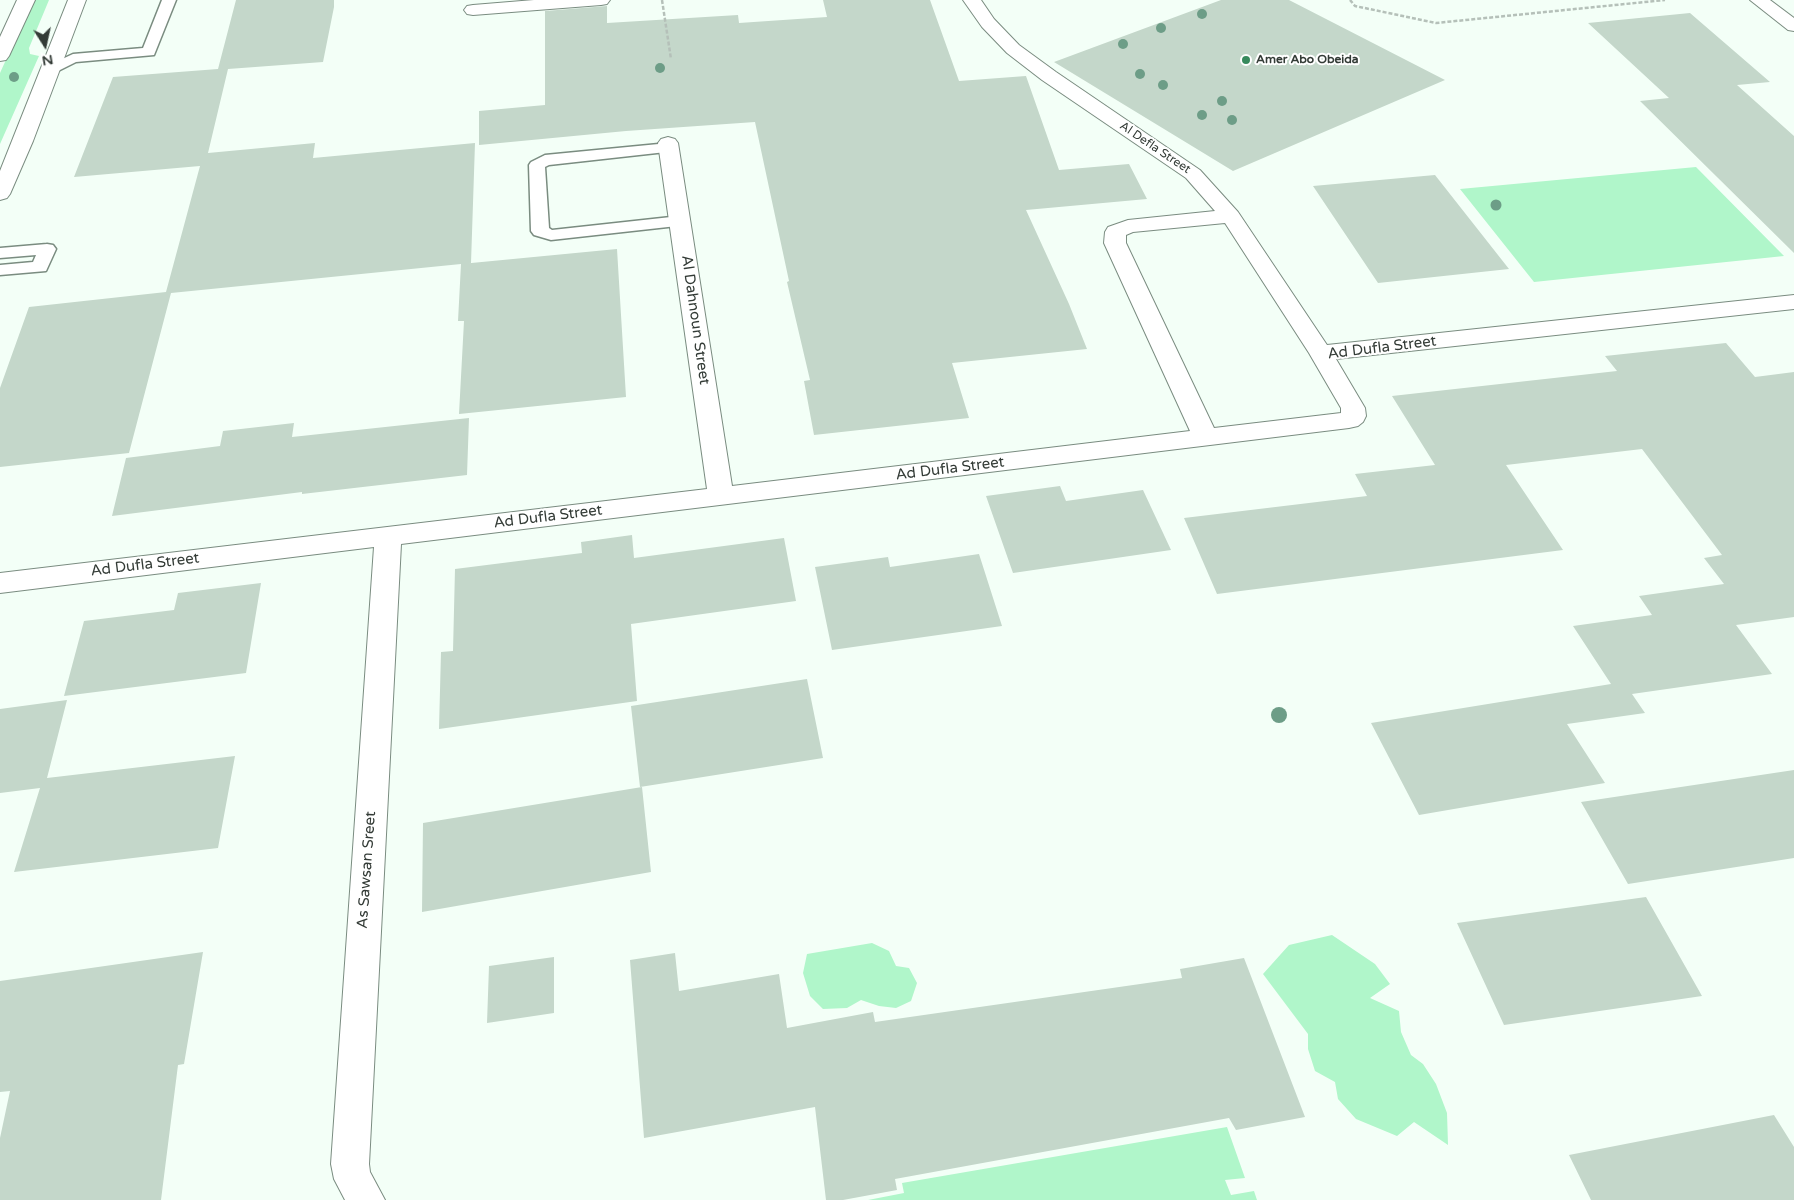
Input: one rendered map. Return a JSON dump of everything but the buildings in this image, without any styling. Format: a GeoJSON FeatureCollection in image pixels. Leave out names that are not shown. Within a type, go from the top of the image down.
{"type":"FeatureCollection","features":[{"type":"Feature","properties":{"kind":"street"},"geometry":{"type":"LineString","coordinates":[[0,56],[26,0]]}},
{"type":"Feature","properties":{"kind":"street"},"geometry":{"type":"LineString","coordinates":[[0,194],[23,141],[77,0]]}},
{"type":"Feature","properties":{"kind":"street"},"geometry":{"type":"LineString","coordinates":[[473,10],[601,0]]}},
{"type":"Feature","properties":{"kind":"street","name":"Al Defla Street"},"geometry":{"type":"LineString","coordinates":[[972,0],[988,23],[1013,49],[1049,76],[1192,174],[1231,216],[1321,353]]}},
{"type":"Feature","properties":{"kind":"street"},"geometry":{"type":"LineString","coordinates":[[1759,0],[1794,26]]}},
{"type":"Feature","properties":{"kind":"street","name":"Al Dahnoun Street"},"geometry":{"type":"LineString","coordinates":[[669,145],[721,497]]}},
{"type":"Feature","properties":{"kind":"street"},"geometry":{"type":"LineString","coordinates":[[1206,438],[1115,243],[1116,232],[1128,226],[1231,216]]}},
{"type":"Feature","properties":{"kind":"street","name":"Ad Dufla Street"},"geometry":{"type":"LineString","coordinates":[[0,583],[1349,420],[1354,416],[1353,408],[1321,353],[1794,302]]}},
{"type":"Feature","properties":{"kind":"street","name":"As Sawsan Sreet"},"geometry":{"type":"LineString","coordinates":[[366,1200],[353,1178],[350,1164],[388,536]]}},
{"type":"Feature","properties":{"kind":"lane"},"geometry":{"type":"LineString","coordinates":[[50,70],[74,58],[149,52],[169,0]]}},
{"type":"Feature","properties":{"kind":"lane"},"geometry":{"type":"LineString","coordinates":[[669,145],[545,160],[537,165],[540,231],[551,235],[680,221]]}},
{"type":"Feature","properties":{"kind":"lane"},"geometry":{"type":"LineString","coordinates":[[0,253],[47,248],[40,266],[0,270]]}},
{"type":"Feature","properties":{"kind":"path"},"geometry":{"type":"LineString","coordinates":[[662,0],[671,59]]}},
{"type":"Feature","properties":{"kind":"path"},"geometry":{"type":"LineString","coordinates":[[1350,0],[1355,6],[1436,23],[1665,0]]}},
{"type":"Feature","properties":{"kind":"green space"},"geometry":{"type":"Polygon","coordinates":[[[33,0],[49,0],[29,48],[30,54],[39,56],[0,144],[0,73],[33,0]]]}},
{"type":"Feature","properties":{"kind":"green space"},"geometry":{"type":"Polygon","coordinates":[[[1696,167],[1784,256],[1534,282],[1460,189],[1696,167]]]}},
{"type":"Feature","properties":{"kind":"green space"},"geometry":{"type":"Polygon","coordinates":[[[1332,935],[1375,964],[1390,984],[1370,998],[1399,1011],[1401,1032],[1411,1055],[1423,1064],[1436,1084],[1447,1113],[1448,1145],[1414,1122],[1397,1136],[1356,1119],[1338,1099],[1335,1082],[1315,1071],[1308,1049],[1308,1034],[1263,974],[1289,945],[1332,935]]]}},
{"type":"Feature","properties":{"kind":"green space"},"geometry":{"type":"Polygon","coordinates":[[[872,943],[889,951],[896,966],[909,968],[917,983],[911,1001],[896,1008],[879,1006],[861,1000],[847,1008],[823,1009],[810,996],[803,973],[807,954],[872,943]]]}},
{"type":"Feature","properties":{"kind":"green space"},"geometry":{"type":"Polygon","coordinates":[[[1227,1127],[1245,1178],[1225,1180],[1231,1195],[1254,1191],[1257,1200],[868,1200],[904,1193],[902,1183],[1227,1127]]]}},
{"type":"Feature","properties":{"kind":"place","name":"Amer Abo Obeida"},"geometry":{"type":"Point","coordinates":[1246,60]}}]}
